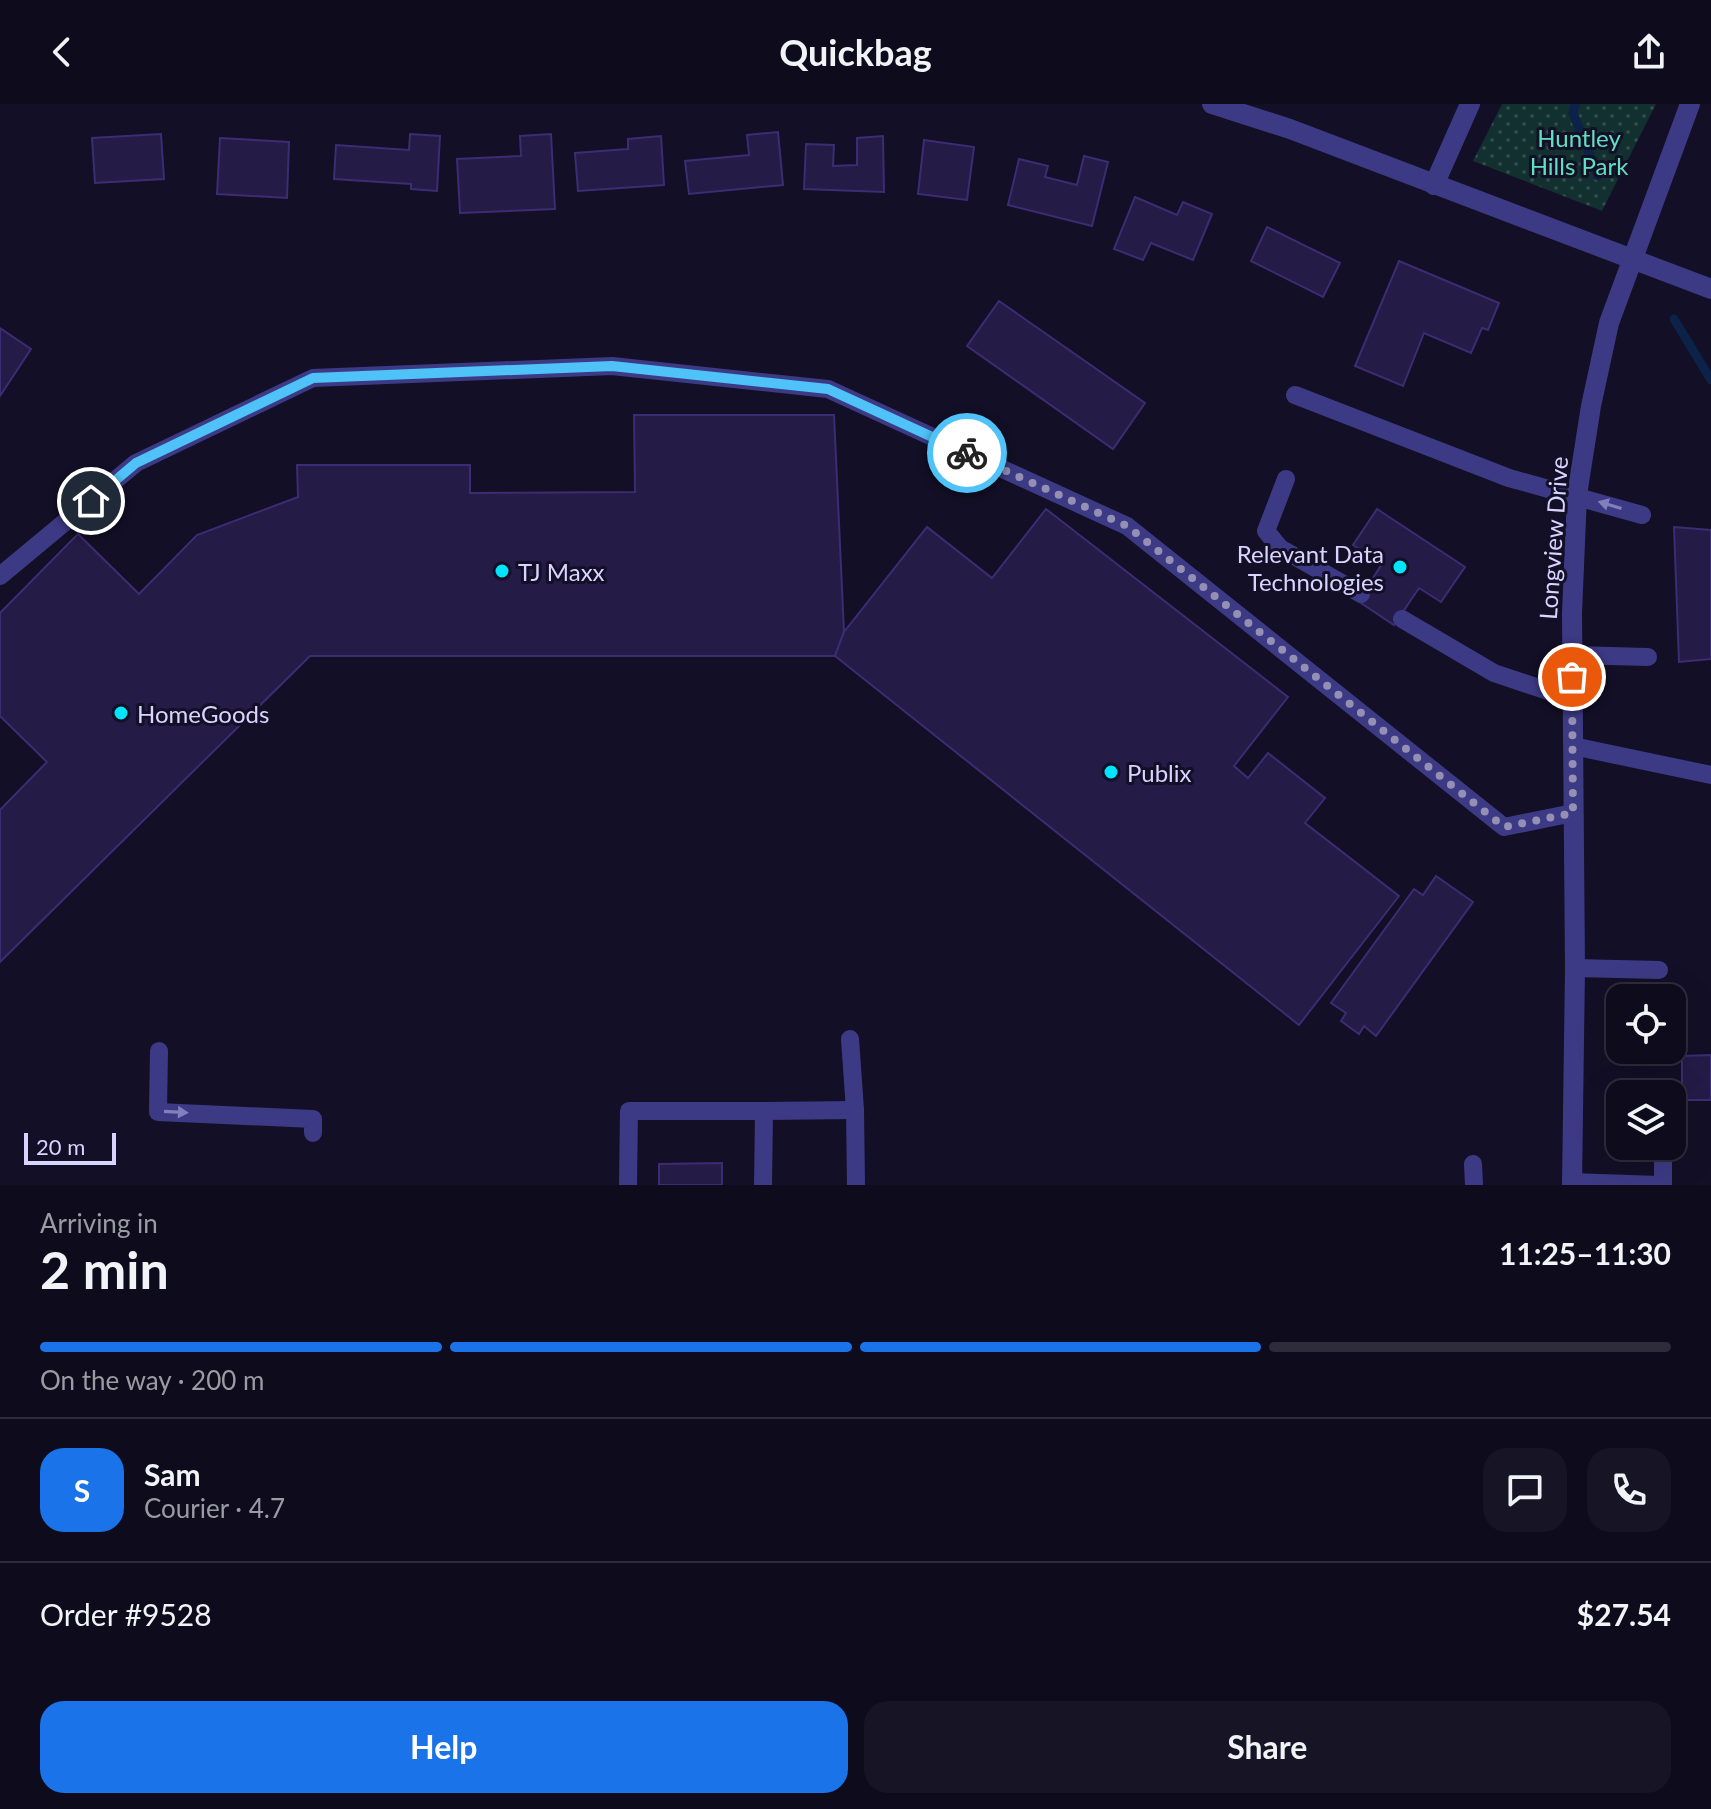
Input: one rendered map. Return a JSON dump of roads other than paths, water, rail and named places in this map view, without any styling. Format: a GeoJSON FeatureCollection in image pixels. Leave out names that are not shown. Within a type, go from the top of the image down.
{"type":"FeatureCollection","features":[{"type":"Feature","properties":{"kind":"street"},"geometry":{"type":"LineString","coordinates":[[1212,104],[1290,129],[1711,289]]}},
{"type":"Feature","properties":{"kind":"street"},"geometry":{"type":"LineString","coordinates":[[1434,185],[1470,104]]}},
{"type":"Feature","properties":{"kind":"street","name":"Longview Drive"},"geometry":{"type":"LineString","coordinates":[[1572,1184],[1575,968],[1572,655],[1577,495],[1591,406],[1609,323],[1690,104]]}},
{"type":"Feature","properties":{"kind":"lane"},"geometry":{"type":"LineString","coordinates":[[0,576],[136,463],[313,378],[612,366],[828,389],[1127,526],[1504,827],[1573,813]]}},
{"type":"Feature","properties":{"kind":"lane"},"geometry":{"type":"LineString","coordinates":[[1295,395],[1509,478],[1642,515]]}},
{"type":"Feature","properties":{"kind":"lane"},"geometry":{"type":"LineString","coordinates":[[1286,479],[1266,531],[1280,548],[1361,594]]}},
{"type":"Feature","properties":{"kind":"lane"},"geometry":{"type":"LineString","coordinates":[[1402,619],[1494,673],[1572,699]]}},
{"type":"Feature","properties":{"kind":"lane"},"geometry":{"type":"LineString","coordinates":[[1572,655],[1648,657]]}},
{"type":"Feature","properties":{"kind":"lane"},"geometry":{"type":"LineString","coordinates":[[1573,746],[1711,775]]}},
{"type":"Feature","properties":{"kind":"lane"},"geometry":{"type":"LineString","coordinates":[[1575,968],[1659,970]]}},
{"type":"Feature","properties":{"kind":"lane"},"geometry":{"type":"LineString","coordinates":[[850,1039],[856,1185]]}},
{"type":"Feature","properties":{"kind":"lane"},"geometry":{"type":"LineString","coordinates":[[159,1051],[158,1112],[313,1119],[313,1133]]}},
{"type":"Feature","properties":{"kind":"lane"},"geometry":{"type":"LineString","coordinates":[[628,1185],[629,1111],[855,1110]]}},
{"type":"Feature","properties":{"kind":"lane"},"geometry":{"type":"LineString","coordinates":[[763,1185],[764,1111]]}},
{"type":"Feature","properties":{"kind":"lane"},"geometry":{"type":"LineString","coordinates":[[1572,1184],[1661,1185],[1663,1161]]}},
{"type":"Feature","properties":{"kind":"lane"},"geometry":{"type":"LineString","coordinates":[[1473,1164],[1474,1185]]}},
{"type":"Feature","properties":{"kind":"waterway"},"geometry":{"type":"LineString","coordinates":[[1575,104],[1573,113],[1598,176]]}},
{"type":"Feature","properties":{"kind":"waterway"},"geometry":{"type":"LineString","coordinates":[[1674,319],[1711,380]]}},
{"type":"Feature","properties":{"kind":"place","name":"Relevant Data Technologies"},"geometry":{"type":"Point","coordinates":[1400,567]}},
{"type":"Feature","properties":{"kind":"place","name":"TJ Maxx"},"geometry":{"type":"Point","coordinates":[502,571]}},
{"type":"Feature","properties":{"kind":"place","name":"HomeGoods"},"geometry":{"type":"Point","coordinates":[121,713]}},
{"type":"Feature","properties":{"kind":"place","name":"Publix"},"geometry":{"type":"Point","coordinates":[1111,772]}},
{"type":"Feature","properties":{"kind":"park label","name":"Huntley Hills Park"},"geometry":{"type":"Point","coordinates":[1579,151]}}]}
